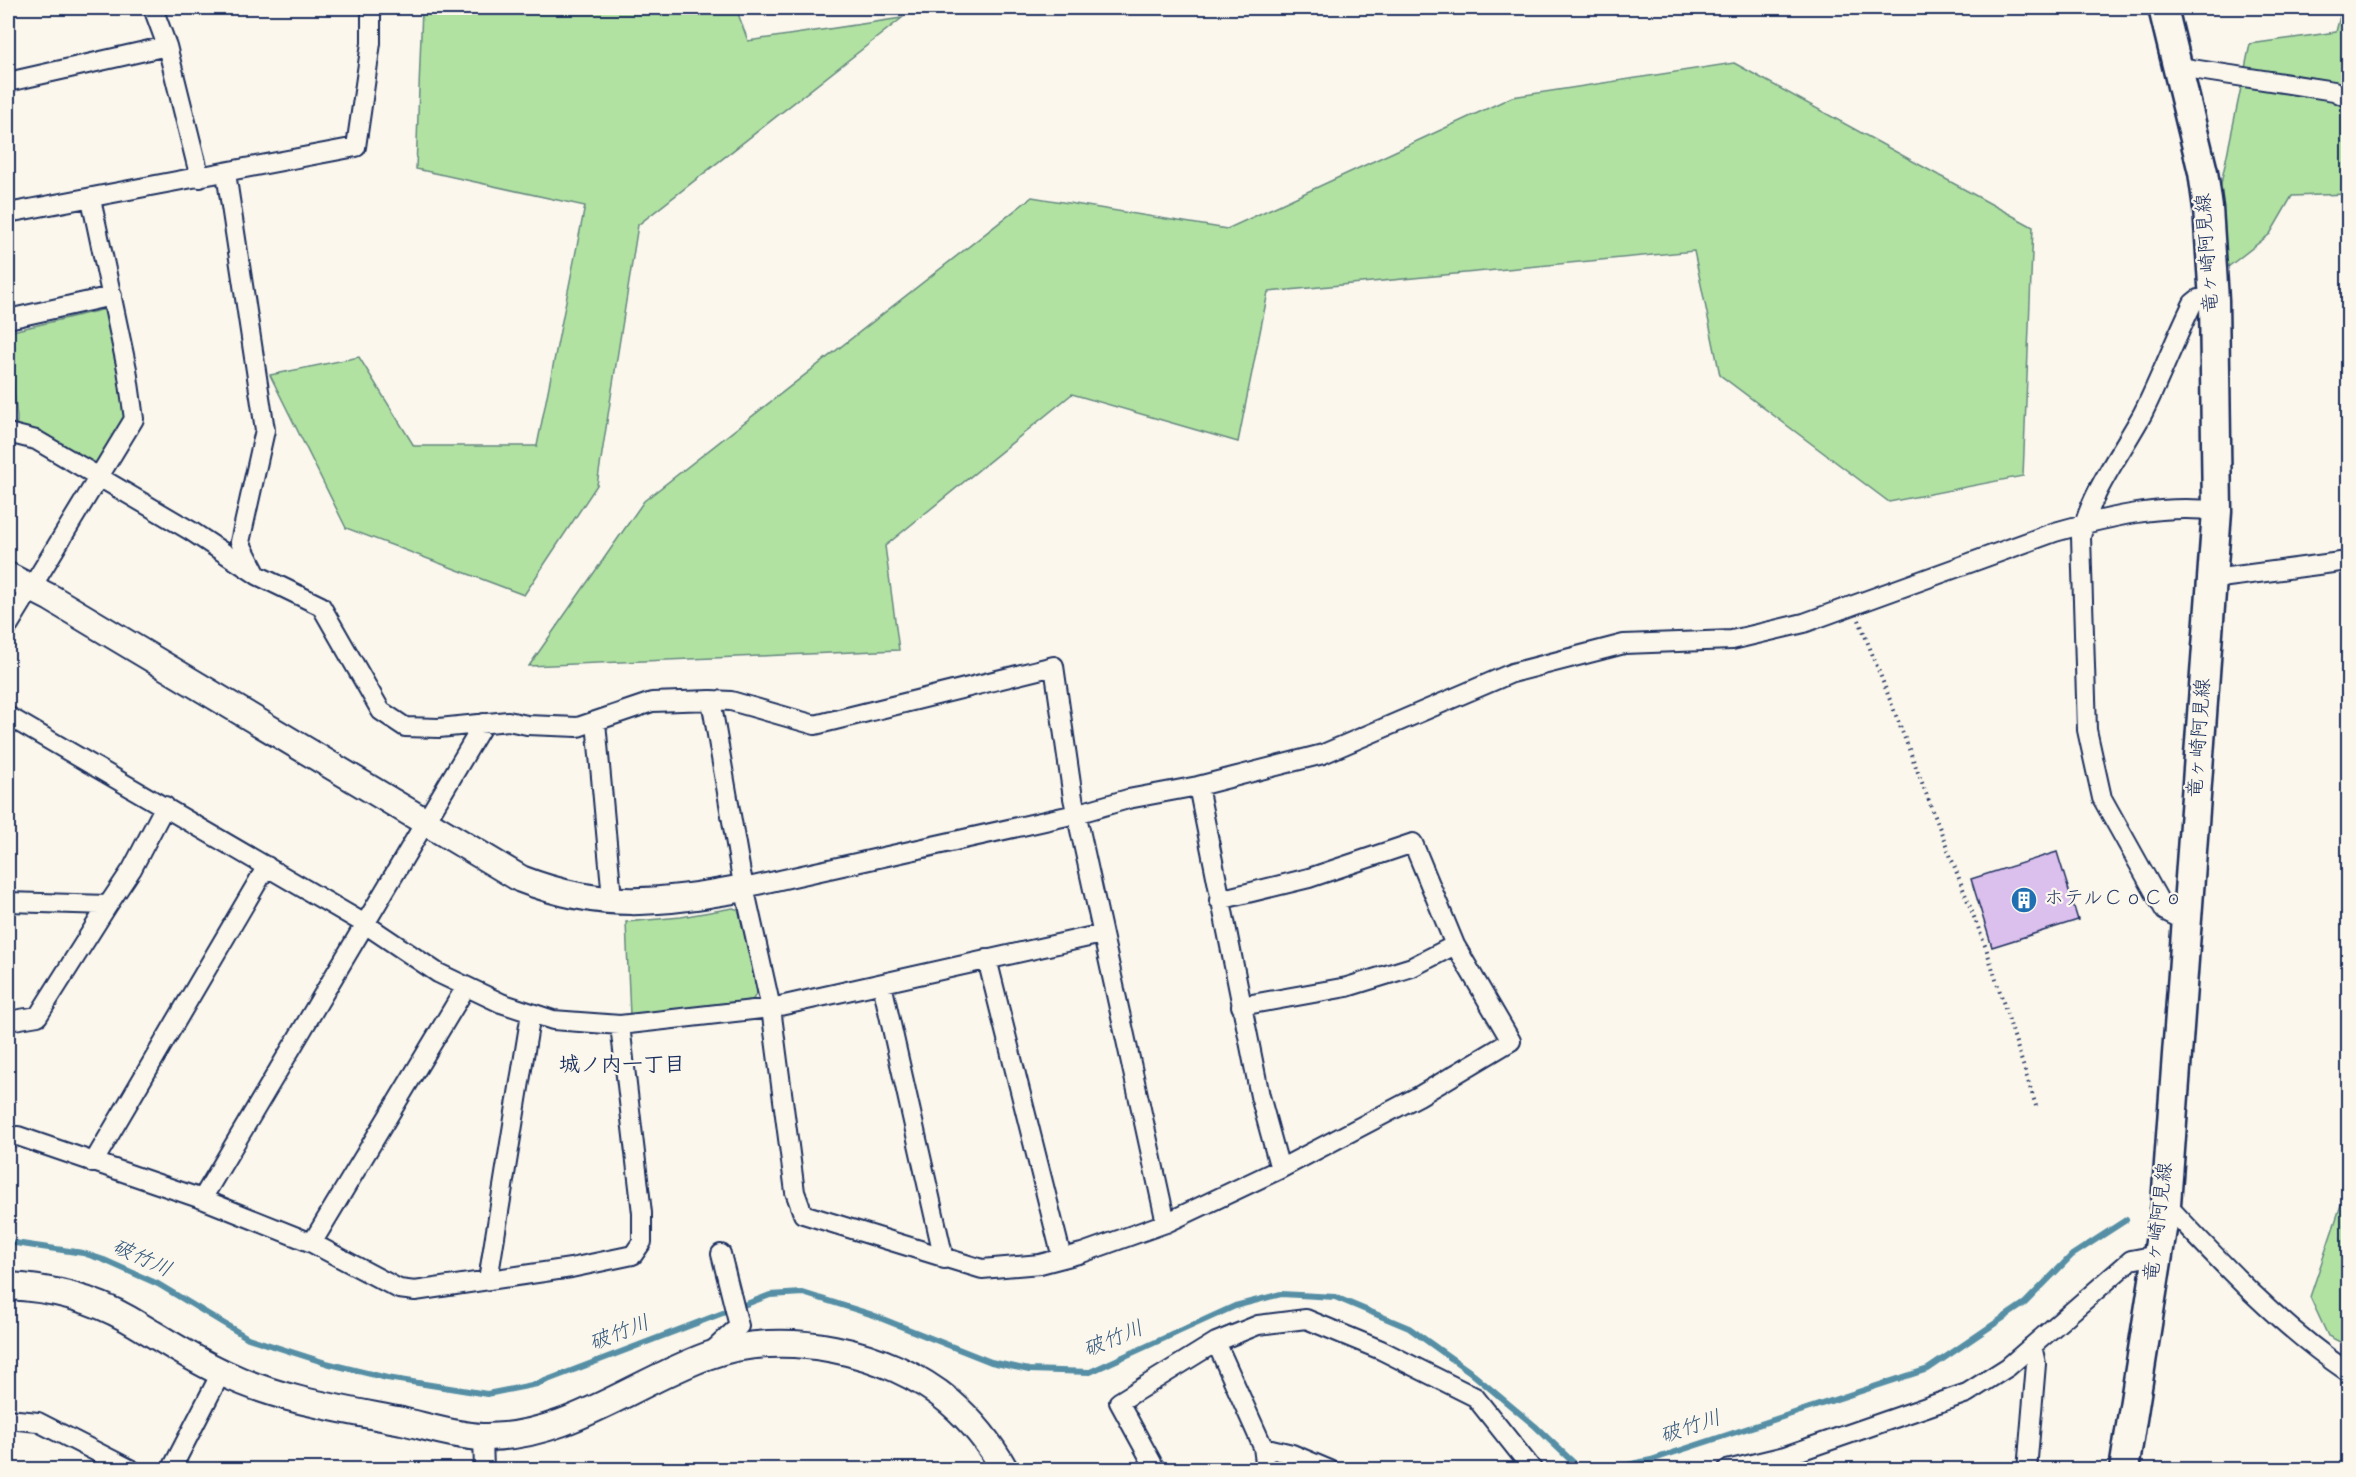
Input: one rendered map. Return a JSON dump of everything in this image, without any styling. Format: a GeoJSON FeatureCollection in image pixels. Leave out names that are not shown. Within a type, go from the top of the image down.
{"type":"FeatureCollection","features":[{"type":"Feature","properties":{"kind":"main road","name":"竜ヶ崎阿見線"},"geometry":{"type":"LineString","coordinates":[[2124,1470],[2166,1204],[2217,512],[2214,300],[2208,207],[2203,171],[2163,8]]}},
{"type":"Feature","properties":{"kind":"street"},"geometry":{"type":"LineString","coordinates":[[153,8],[167,46],[201,178]]}},
{"type":"Feature","properties":{"kind":"street"},"geometry":{"type":"LineString","coordinates":[[8,213],[356,147],[371,43],[371,8]]}},
{"type":"Feature","properties":{"kind":"street"},"geometry":{"type":"LineString","coordinates":[[8,82],[167,46]]}},
{"type":"Feature","properties":{"kind":"street"},"geometry":{"type":"LineString","coordinates":[[2179,67],[2334,91],[2349,98]]}},
{"type":"Feature","properties":{"kind":"street"},"geometry":{"type":"LineString","coordinates":[[226,173],[266,430],[240,542],[257,575]]}},
{"type":"Feature","properties":{"kind":"street"},"geometry":{"type":"LineString","coordinates":[[8,626],[134,419],[112,296],[91,199]]}},
{"type":"Feature","properties":{"kind":"street"},"geometry":{"type":"LineString","coordinates":[[8,319],[112,296]]}},
{"type":"Feature","properties":{"kind":"street"},"geometry":{"type":"LineString","coordinates":[[2187,922],[2165,911],[2102,798],[2087,730],[2081,581],[2084,524],[2144,411],[2193,303],[2198,299],[2214,300]]}},
{"type":"Feature","properties":{"kind":"street"},"geometry":{"type":"LineString","coordinates":[[8,433],[36,440],[191,531],[257,575],[321,606],[370,696],[381,711],[405,727],[439,728],[508,721],[527,725],[578,727],[596,723],[652,702],[711,700],[731,701],[815,725],[1054,666],[1077,814],[1166,1223]]}},
{"type":"Feature","properties":{"kind":"street"},"geometry":{"type":"LineString","coordinates":[[8,576],[31,587],[521,879],[566,894],[610,902],[678,900],[744,888],[1077,814],[1128,799],[1198,786],[1323,754],[1512,673],[1624,644],[1732,640],[1804,622],[2084,524],[2161,510],[2217,512]]}},
{"type":"Feature","properties":{"kind":"street"},"geometry":{"type":"LineString","coordinates":[[2213,579],[2349,561]]}},
{"type":"Feature","properties":{"kind":"street"},"geometry":{"type":"LineString","coordinates":[[711,700],[744,888],[771,1008],[795,1192],[803,1214],[982,1269],[1040,1264],[1166,1223],[1280,1169],[1419,1096],[1511,1041],[1455,945],[1413,843],[1309,878],[1219,900]]}},
{"type":"Feature","properties":{"kind":"street"},"geometry":{"type":"LineString","coordinates":[[8,716],[365,924],[438,973],[501,1003],[553,1020],[620,1025],[771,1008],[1102,934]]}},
{"type":"Feature","properties":{"kind":"street"},"geometry":{"type":"LineString","coordinates":[[202,1199],[484,723]]}},
{"type":"Feature","properties":{"kind":"street"},"geometry":{"type":"LineString","coordinates":[[596,723],[610,902]]}},
{"type":"Feature","properties":{"kind":"street"},"geometry":{"type":"LineString","coordinates":[[1198,786],[1260,1096],[1280,1169]]}},
{"type":"Feature","properties":{"kind":"street"},"geometry":{"type":"LineString","coordinates":[[8,1021],[38,1016],[132,869],[165,806]]}},
{"type":"Feature","properties":{"kind":"street"},"geometry":{"type":"LineString","coordinates":[[93,1163],[267,866]]}},
{"type":"Feature","properties":{"kind":"street"},"geometry":{"type":"LineString","coordinates":[[8,902],[108,905]]}},
{"type":"Feature","properties":{"kind":"street"},"geometry":{"type":"LineString","coordinates":[[1241,1006],[1347,987],[1413,967],[1455,945]]}},
{"type":"Feature","properties":{"kind":"street"},"geometry":{"type":"LineString","coordinates":[[987,959],[1062,1258]]}},
{"type":"Feature","properties":{"kind":"street"},"geometry":{"type":"LineString","coordinates":[[882,984],[944,1259]]}},
{"type":"Feature","properties":{"kind":"street"},"geometry":{"type":"LineString","coordinates":[[312,1243],[466,987]]}},
{"type":"Feature","properties":{"kind":"street"},"geometry":{"type":"LineString","coordinates":[[488,1280],[531,1013]]}},
{"type":"Feature","properties":{"kind":"street"},"geometry":{"type":"LineString","coordinates":[[8,1137],[18,1136],[202,1199],[312,1243],[399,1289],[415,1291],[633,1255],[642,1242],[642,1213],[620,1025]]}},
{"type":"Feature","properties":{"kind":"street"},"geometry":{"type":"LineString","coordinates":[[2166,1204],[2250,1294],[2316,1350],[2349,1372]]}},
{"type":"Feature","properties":{"kind":"street"},"geometry":{"type":"LineString","coordinates":[[709,1355],[739,1326],[721,1254]]}},
{"type":"Feature","properties":{"kind":"street"},"geometry":{"type":"LineString","coordinates":[[1727,1470],[1785,1456],[1967,1393],[2008,1367],[2131,1260],[2157,1255]]}},
{"type":"Feature","properties":{"kind":"street"},"geometry":{"type":"LineString","coordinates":[[8,1286],[33,1287],[95,1303],[127,1318],[221,1373],[297,1400],[483,1437],[532,1431],[566,1421],[709,1355],[749,1345],[787,1343],[833,1349],[870,1358],[917,1380],[949,1402],[981,1434],[1005,1470]]}},
{"type":"Feature","properties":{"kind":"street"},"geometry":{"type":"LineString","coordinates":[[1156,1470],[1119,1402],[1216,1342],[1258,1325],[1306,1319],[1381,1350],[1475,1397],[1533,1470]]}},
{"type":"Feature","properties":{"kind":"street"},"geometry":{"type":"LineString","coordinates":[[1216,1342],[1263,1447],[1266,1470]]}},
{"type":"Feature","properties":{"kind":"street"},"geometry":{"type":"LineString","coordinates":[[2027,1470],[2036,1364],[2032,1346]]}},
{"type":"Feature","properties":{"kind":"street"},"geometry":{"type":"LineString","coordinates":[[171,1470],[221,1373]]}},
{"type":"Feature","properties":{"kind":"street"},"geometry":{"type":"LineString","coordinates":[[8,1419],[38,1422],[132,1470]]}},
{"type":"Feature","properties":{"kind":"street"},"geometry":{"type":"LineString","coordinates":[[483,1437],[484,1470]]}},
{"type":"Feature","properties":{"kind":"street"},"geometry":{"type":"LineString","coordinates":[[1263,1447],[1292,1454],[1330,1470]]}},
{"type":"Feature","properties":{"kind":"path"},"geometry":{"type":"LineString","coordinates":[[1854,605],[1986,948],[2036,1106]]}},
{"type":"Feature","properties":{"kind":"green space"},"geometry":{"type":"Polygon","coordinates":[[[422,8],[736,8],[748,41],[902,18],[638,225],[597,485],[524,595],[346,528],[270,375],[359,357],[414,446],[537,446],[585,206],[416,169],[422,8]]]}},
{"type":"Feature","properties":{"kind":"green space"},"geometry":{"type":"Polygon","coordinates":[[[2342,8],[2348,8],[2348,194],[2292,196],[2270,234],[2228,267],[2217,203],[2250,44],[2336,32],[2342,8]]]}},
{"type":"Feature","properties":{"kind":"green space"},"geometry":{"type":"Polygon","coordinates":[[[1734,63],[2033,227],[2023,476],[1889,502],[1720,375],[1694,251],[1268,292],[1238,442],[1072,394],[885,546],[899,650],[529,666],[644,501],[1032,197],[1227,229],[1512,97],[1734,63]]]}},
{"type":"Feature","properties":{"kind":"green space"},"geometry":{"type":"Polygon","coordinates":[[[114,307],[134,419],[99,477],[16,435],[17,418],[8,332],[114,307]]]}},
{"type":"Feature","properties":{"kind":"green space"},"geometry":{"type":"Polygon","coordinates":[[[733,908],[739,910],[758,991],[752,1001],[630,1016],[626,922],[681,917],[733,908]]]}},
{"type":"Feature","properties":{"kind":"green space"},"geometry":{"type":"Polygon","coordinates":[[[2348,1184],[2348,1346],[2328,1336],[2310,1297],[2348,1184]]]}},
{"type":"Feature","properties":{"kind":"building","name":"ホテルＣｏＣｏ"},"geometry":{"type":"Polygon","coordinates":[[[2057,852],[2078,920],[1992,947],[1971,879],[2057,852]]]}},
{"type":"Feature","properties":{"kind":"waterway","name":"破竹川"},"geometry":{"type":"LineString","coordinates":[[8,1242],[83,1253],[104,1260],[158,1284],[248,1338],[326,1363],[387,1378],[487,1394],[537,1384],[770,1295],[803,1293],[870,1314],[991,1362],[1029,1370],[1090,1372],[1235,1306],[1281,1294],[1335,1297],[1409,1328],[1469,1371],[1535,1426],[1577,1466],[1608,1469],[1651,1460],[1928,1369],[2025,1303],[2072,1255],[2126,1220]]}},
{"type":"Feature","properties":{"kind":"place","name":"ホテルＣｏＣｏ"},"geometry":{"type":"Point","coordinates":[2024,900]}},
{"type":"Feature","properties":{"kind":"district","name":"城ノ内一丁目"},"geometry":{"type":"Point","coordinates":[622,1067]}}]}
